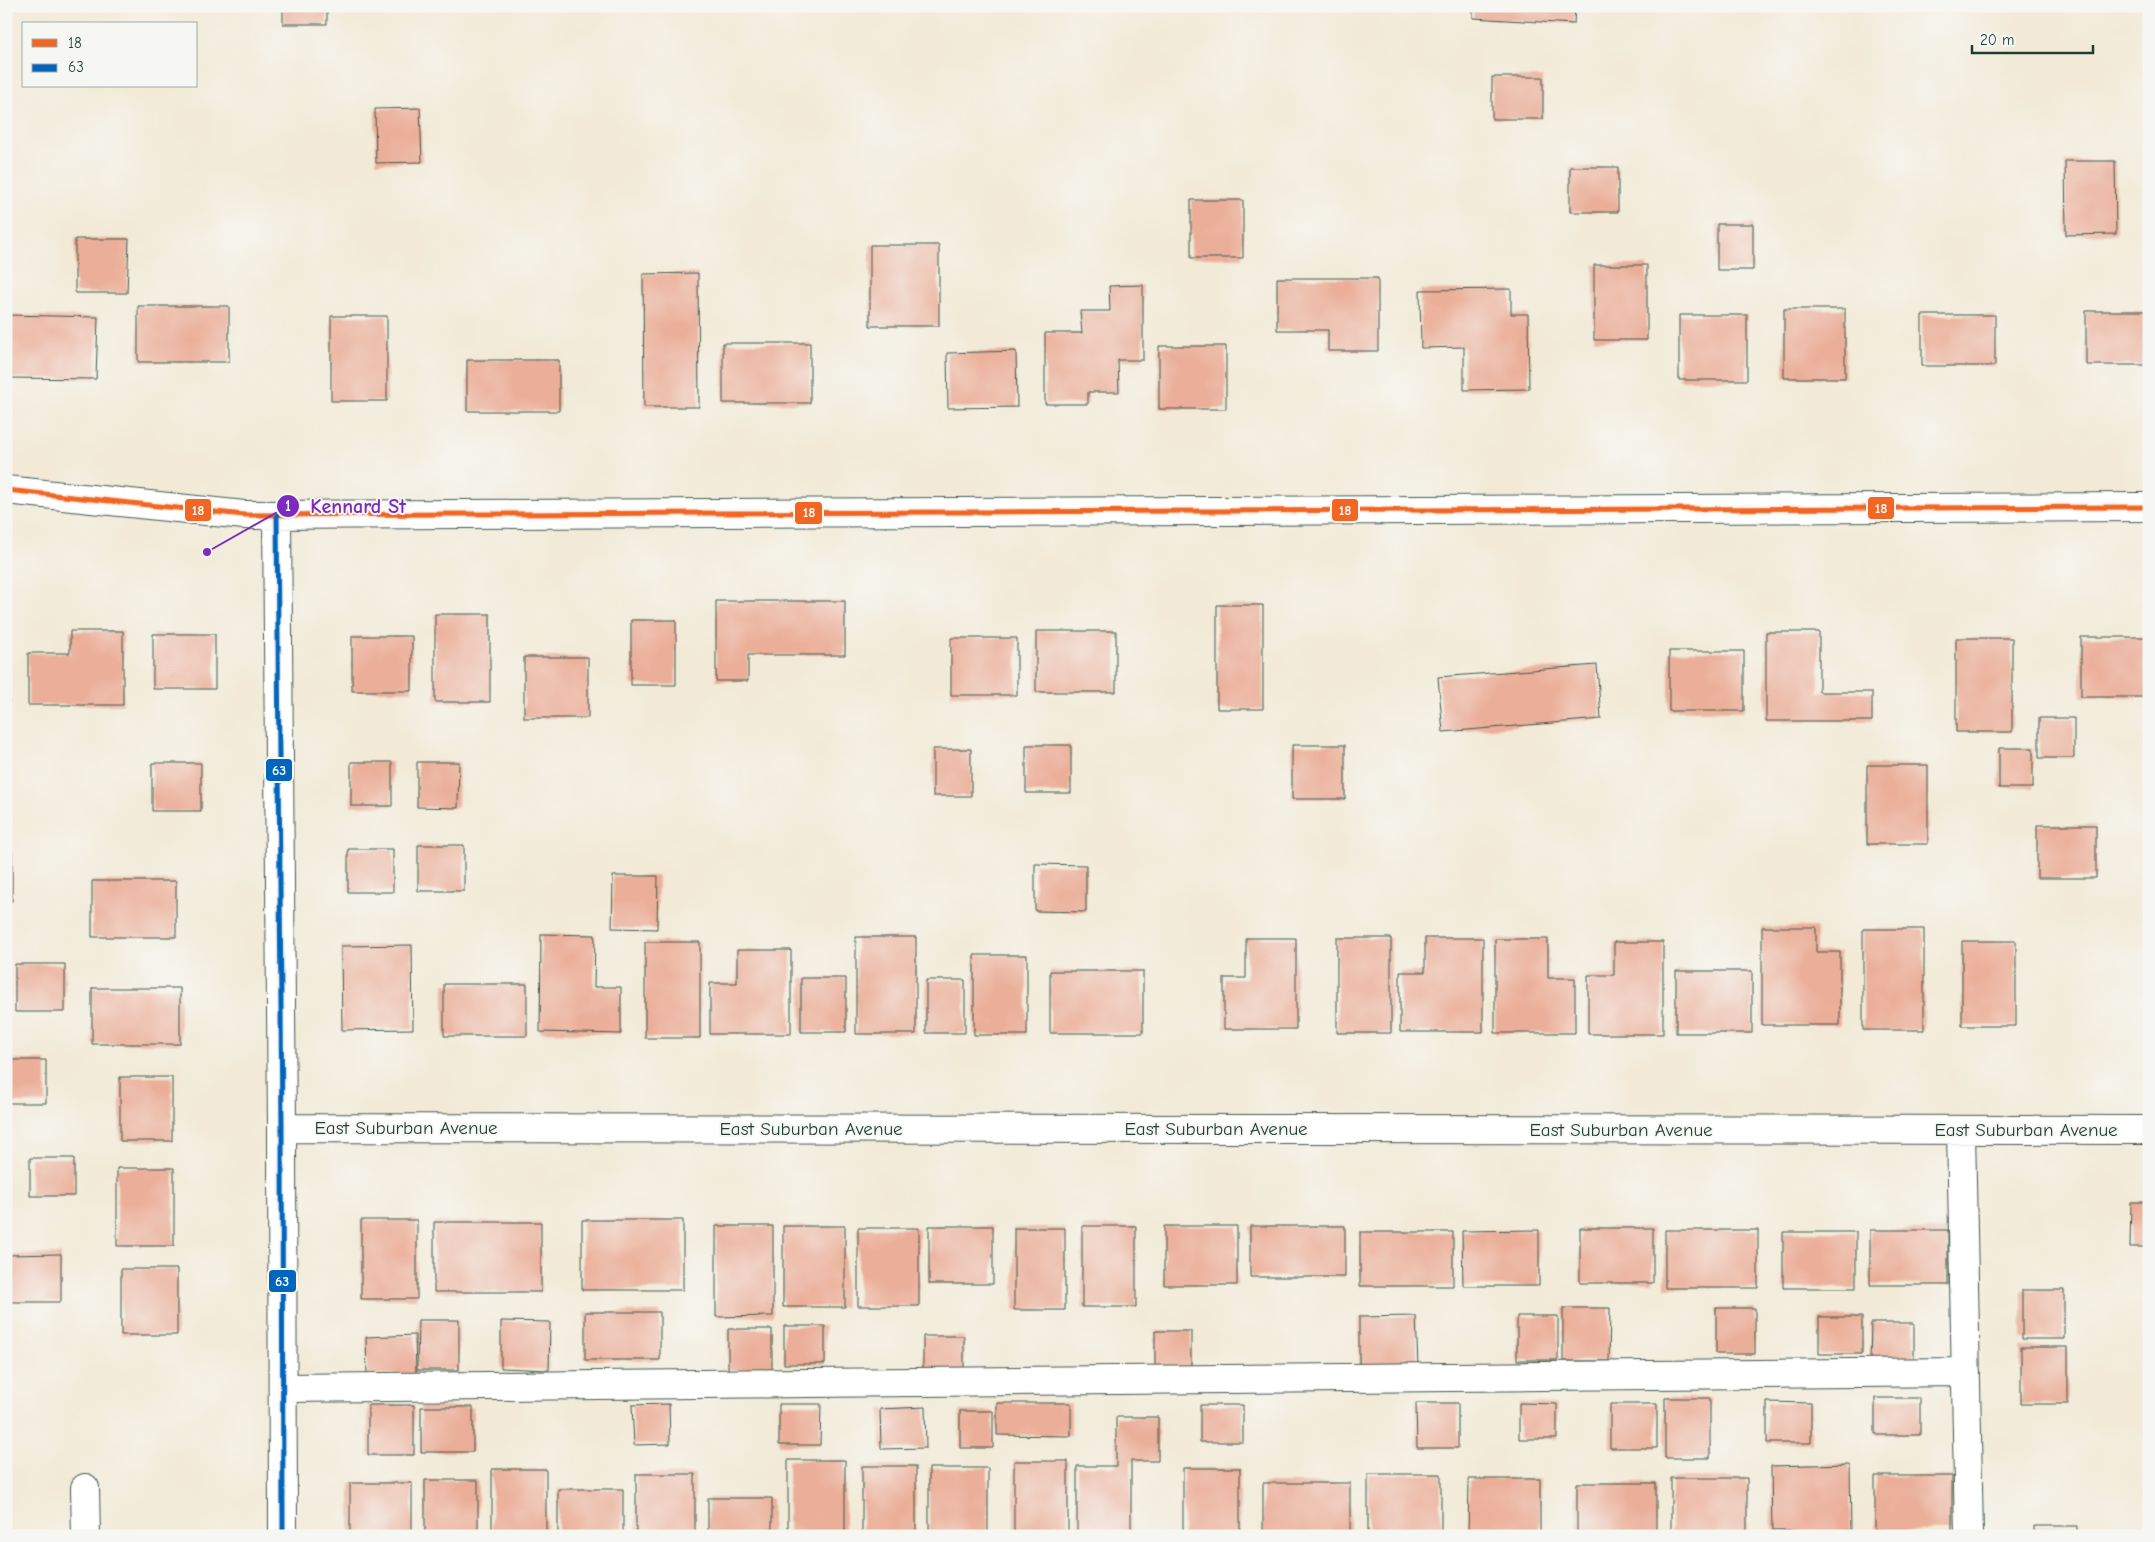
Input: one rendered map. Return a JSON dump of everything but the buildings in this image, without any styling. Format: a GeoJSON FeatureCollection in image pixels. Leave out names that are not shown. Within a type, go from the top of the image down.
{"type":"FeatureCollection","features":[{"type":"Feature","properties":{"kind":"street"},"geometry":{"type":"LineString","coordinates":[[6,490],[244,516],[2149,507]]}},
{"type":"Feature","properties":{"kind":"street"},"geometry":{"type":"LineString","coordinates":[[277,516],[283,1536]]}},
{"type":"Feature","properties":{"kind":"street","name":"East Suburban Avenue"},"geometry":{"type":"LineString","coordinates":[[282,1128],[2149,1130]]}},
{"type":"Feature","properties":{"kind":"street"},"geometry":{"type":"LineString","coordinates":[[1961,1130],[1969,1536]]}},
{"type":"Feature","properties":{"kind":"street"},"geometry":{"type":"LineString","coordinates":[[283,1388],[1966,1372]]}},
{"type":"Feature","properties":{"kind":"street"},"geometry":{"type":"LineString","coordinates":[[85,1488],[86,1536]]}},
{"type":"Feature","properties":{"kind":"transit line","name":"18"},"geometry":{"type":"LineString","coordinates":[[6,490],[244,515],[2149,507]]}},
{"type":"Feature","properties":{"kind":"transit line","name":"63"},"geometry":{"type":"LineString","coordinates":[[277,515],[283,1536]]}},
{"type":"Feature","properties":{"kind":"place","name":"Kennard St"},"geometry":{"type":"Point","coordinates":[207,552]}}]}
